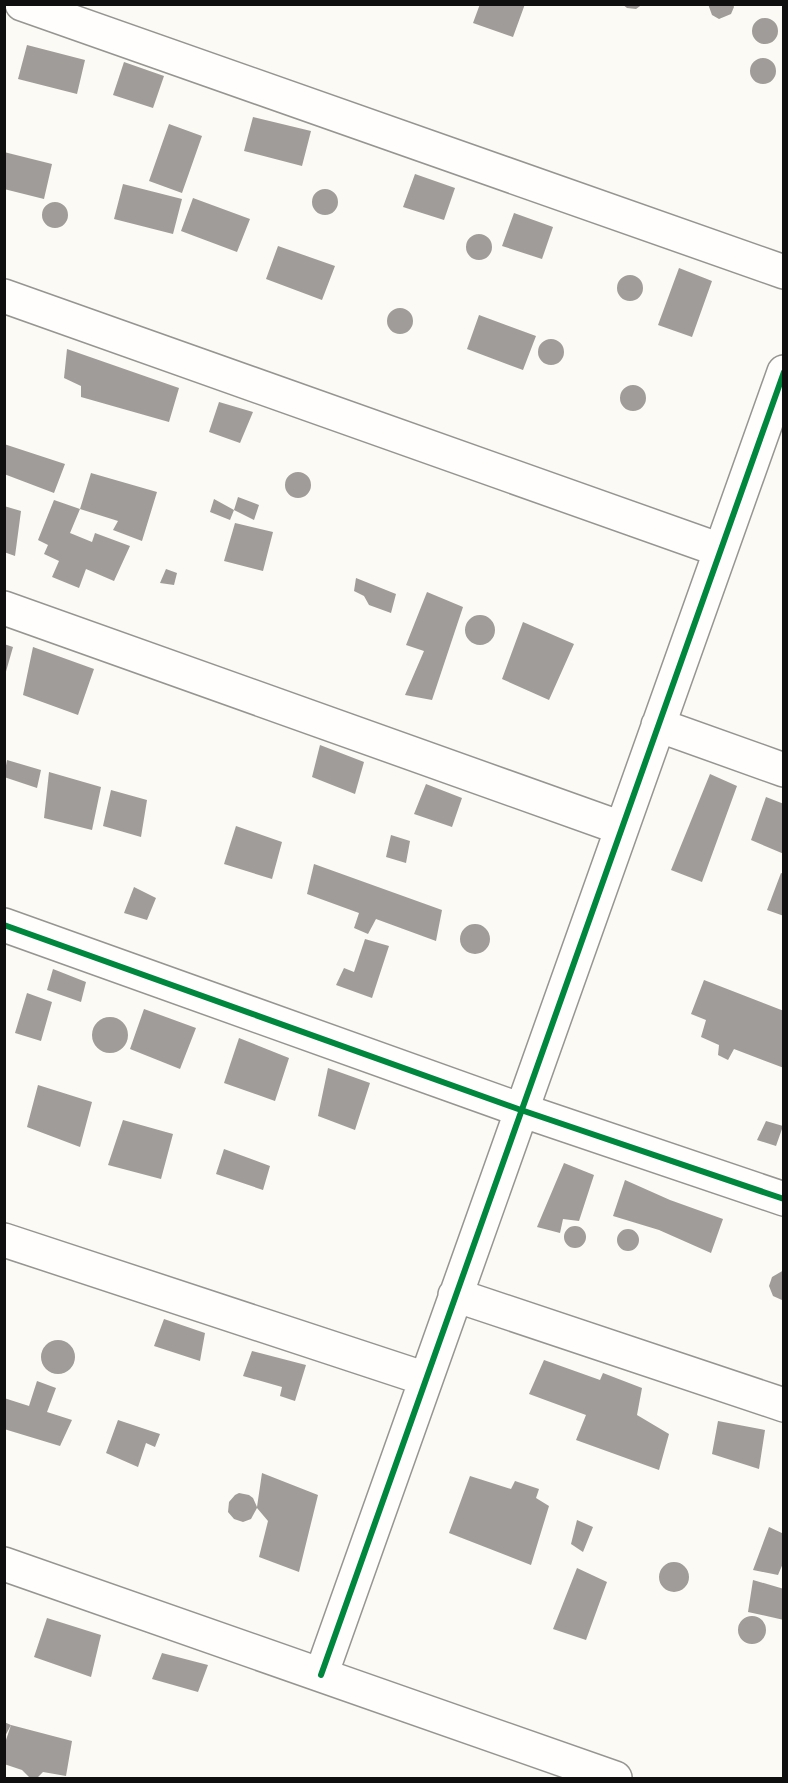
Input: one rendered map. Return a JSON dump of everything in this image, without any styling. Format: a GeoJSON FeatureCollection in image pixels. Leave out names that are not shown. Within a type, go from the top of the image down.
{"type":"FeatureCollection","features":[{"type":"Feature","properties":{"kind":"street"},"geometry":{"type":"LineString","coordinates":[[22,4],[783,272]]}},
{"type":"Feature","properties":{"kind":"street"},"geometry":{"type":"LineString","coordinates":[[4,296],[720,550]]}},
{"type":"Feature","properties":{"kind":"street"},"geometry":{"type":"LineString","coordinates":[[321,1675],[720,550],[771,445],[783,372]]}},
{"type":"Feature","properties":{"kind":"street"},"geometry":{"type":"LineString","coordinates":[[4,608],[621,828]]}},
{"type":"Feature","properties":{"kind":"street"},"geometry":{"type":"LineString","coordinates":[[658,725],[783,771]]}},
{"type":"Feature","properties":{"kind":"street"},"geometry":{"type":"LineString","coordinates":[[4,925],[521,1110],[783,1199]]}},
{"type":"Feature","properties":{"kind":"street"},"geometry":{"type":"LineString","coordinates":[[4,1240],[426,1379]]}},
{"type":"Feature","properties":{"kind":"street"},"geometry":{"type":"LineString","coordinates":[[455,1295],[783,1405]]}},
{"type":"Feature","properties":{"kind":"street"},"geometry":{"type":"LineString","coordinates":[[4,1564],[321,1675],[555,1770],[615,1779]]}},
{"type":"Feature","properties":{"kind":"building"},"geometry":{"type":"Polygon","coordinates":[[[480,4],[525,4],[513,37],[473,23],[480,4]]]}},
{"type":"Feature","properties":{"kind":"building"},"geometry":{"type":"Polygon","coordinates":[[[622,4],[643,4],[636,9],[627,8],[622,4]]]}},
{"type":"Feature","properties":{"kind":"building"},"geometry":{"type":"Polygon","coordinates":[[[708,4],[733,4],[734,7],[731,14],[719,19],[712,15],[708,4]]]}},
{"type":"Feature","properties":{"kind":"building"},"geometry":{"type":"Polygon","coordinates":[[[765,18],[774,22],[778,31],[774,40],[765,44],[756,40],[752,31],[756,22],[765,18]]]}},
{"type":"Feature","properties":{"kind":"building"},"geometry":{"type":"Polygon","coordinates":[[[27,45],[85,60],[77,94],[18,79],[27,45]]]}},
{"type":"Feature","properties":{"kind":"building"},"geometry":{"type":"Polygon","coordinates":[[[763,58],[772,62],[776,71],[772,80],[763,84],[754,80],[750,71],[754,62],[763,58]]]}},
{"type":"Feature","properties":{"kind":"building"},"geometry":{"type":"Polygon","coordinates":[[[124,62],[164,76],[153,108],[113,95],[124,62]]]}},
{"type":"Feature","properties":{"kind":"building"},"geometry":{"type":"Polygon","coordinates":[[[253,117],[311,131],[302,166],[244,151],[253,117]]]}},
{"type":"Feature","properties":{"kind":"building"},"geometry":{"type":"Polygon","coordinates":[[[169,124],[202,136],[182,193],[149,181],[169,124]]]}},
{"type":"Feature","properties":{"kind":"building"},"geometry":{"type":"Polygon","coordinates":[[[4,152],[52,164],[44,199],[4,189],[4,152]]]}},
{"type":"Feature","properties":{"kind":"building"},"geometry":{"type":"Polygon","coordinates":[[[415,174],[455,188],[444,220],[403,207],[415,174]]]}},
{"type":"Feature","properties":{"kind":"building"},"geometry":{"type":"Polygon","coordinates":[[[123,184],[182,199],[173,234],[114,219],[123,184]]]}},
{"type":"Feature","properties":{"kind":"building"},"geometry":{"type":"Polygon","coordinates":[[[325,189],[334,193],[338,202],[334,211],[325,215],[316,211],[312,202],[316,193],[325,189]]]}},
{"type":"Feature","properties":{"kind":"building"},"geometry":{"type":"Polygon","coordinates":[[[193,198],[250,219],[237,252],[181,231],[193,198]]]}},
{"type":"Feature","properties":{"kind":"building"},"geometry":{"type":"Polygon","coordinates":[[[55,202],[64,206],[68,215],[64,224],[55,228],[46,224],[42,215],[46,206],[55,202]]]}},
{"type":"Feature","properties":{"kind":"building"},"geometry":{"type":"Polygon","coordinates":[[[514,213],[553,227],[542,259],[502,246],[514,213]]]}},
{"type":"Feature","properties":{"kind":"building"},"geometry":{"type":"Polygon","coordinates":[[[479,234],[488,238],[492,247],[488,256],[479,260],[470,256],[466,247],[470,238],[479,234]]]}},
{"type":"Feature","properties":{"kind":"building"},"geometry":{"type":"Polygon","coordinates":[[[278,246],[335,266],[322,300],[266,279],[278,246]]]}},
{"type":"Feature","properties":{"kind":"building"},"geometry":{"type":"Polygon","coordinates":[[[679,268],[712,281],[692,337],[658,325],[679,268]]]}},
{"type":"Feature","properties":{"kind":"building"},"geometry":{"type":"Polygon","coordinates":[[[630,275],[639,279],[643,288],[639,297],[630,301],[621,297],[617,288],[621,279],[630,275]]]}},
{"type":"Feature","properties":{"kind":"building"},"geometry":{"type":"Polygon","coordinates":[[[400,308],[409,312],[413,321],[409,330],[400,334],[391,330],[387,321],[391,312],[400,308]]]}},
{"type":"Feature","properties":{"kind":"building"},"geometry":{"type":"Polygon","coordinates":[[[479,315],[536,336],[523,370],[467,349],[479,315]]]}},
{"type":"Feature","properties":{"kind":"building"},"geometry":{"type":"Polygon","coordinates":[[[551,339],[560,343],[564,352],[560,361],[551,365],[542,361],[538,352],[542,343],[551,339]]]}},
{"type":"Feature","properties":{"kind":"building"},"geometry":{"type":"Polygon","coordinates":[[[67,349],[179,388],[169,422],[81,397],[81,386],[64,378],[67,349]]]}},
{"type":"Feature","properties":{"kind":"building"},"geometry":{"type":"Polygon","coordinates":[[[633,385],[642,389],[646,398],[642,407],[633,411],[624,407],[620,398],[624,389],[633,385]]]}},
{"type":"Feature","properties":{"kind":"building"},"geometry":{"type":"Polygon","coordinates":[[[219,402],[253,412],[240,443],[209,432],[219,402]]]}},
{"type":"Feature","properties":{"kind":"building"},"geometry":{"type":"Polygon","coordinates":[[[4,444],[65,464],[54,493],[4,474],[4,444]]]}},
{"type":"Feature","properties":{"kind":"building"},"geometry":{"type":"Polygon","coordinates":[[[298,472],[307,476],[311,485],[307,494],[298,498],[289,494],[285,485],[289,476],[298,472]]]}},
{"type":"Feature","properties":{"kind":"building"},"geometry":{"type":"Polygon","coordinates":[[[91,473],[157,492],[142,541],[113,530],[118,521],[80,509],[91,473]]]}},
{"type":"Feature","properties":{"kind":"building"},"geometry":{"type":"Polygon","coordinates":[[[238,497],[259,505],[254,520],[234,510],[238,497]]]}},
{"type":"Feature","properties":{"kind":"building"},"geometry":{"type":"Polygon","coordinates":[[[214,499],[234,510],[230,520],[210,512],[214,499]]]}},
{"type":"Feature","properties":{"kind":"building"},"geometry":{"type":"Polygon","coordinates":[[[54,500],[80,509],[70,533],[92,542],[95,533],[130,546],[114,581],[86,569],[79,588],[52,577],[59,561],[44,554],[48,545],[38,540],[54,500]]]}},
{"type":"Feature","properties":{"kind":"building"},"geometry":{"type":"Polygon","coordinates":[[[4,506],[21,511],[15,556],[4,552],[4,506]]]}},
{"type":"Feature","properties":{"kind":"building"},"geometry":{"type":"Polygon","coordinates":[[[235,523],[273,532],[263,571],[224,561],[235,523]]]}},
{"type":"Feature","properties":{"kind":"building"},"geometry":{"type":"Polygon","coordinates":[[[166,569],[177,573],[174,585],[160,583],[166,569]]]}},
{"type":"Feature","properties":{"kind":"building"},"geometry":{"type":"Polygon","coordinates":[[[356,578],[396,594],[391,613],[369,605],[364,596],[354,591],[356,578]]]}},
{"type":"Feature","properties":{"kind":"building"},"geometry":{"type":"Polygon","coordinates":[[[427,592],[463,607],[432,700],[405,695],[424,651],[406,645],[427,592]]]}},
{"type":"Feature","properties":{"kind":"building"},"geometry":{"type":"Polygon","coordinates":[[[480,615],[486,616],[494,624],[494,636],[486,644],[480,645],[474,644],[466,636],[465,630],[466,624],[474,616],[480,615]]]}},
{"type":"Feature","properties":{"kind":"building"},"geometry":{"type":"Polygon","coordinates":[[[523,622],[574,644],[549,700],[502,679],[523,622]]]}},
{"type":"Feature","properties":{"kind":"building"},"geometry":{"type":"Polygon","coordinates":[[[4,644],[13,647],[5,675],[4,675],[4,644]]]}},
{"type":"Feature","properties":{"kind":"building"},"geometry":{"type":"Polygon","coordinates":[[[33,647],[94,669],[78,715],[23,695],[33,647]]]}},
{"type":"Feature","properties":{"kind":"building"},"geometry":{"type":"Polygon","coordinates":[[[320,745],[364,762],[355,794],[312,777],[320,745]]]}},
{"type":"Feature","properties":{"kind":"building"},"geometry":{"type":"Polygon","coordinates":[[[7,760],[41,770],[37,788],[4,777],[7,760]]]}},
{"type":"Feature","properties":{"kind":"building"},"geometry":{"type":"Polygon","coordinates":[[[49,772],[101,787],[92,830],[44,818],[49,772]]]}},
{"type":"Feature","properties":{"kind":"building"},"geometry":{"type":"Polygon","coordinates":[[[710,774],[737,786],[702,882],[671,870],[710,774]]]}},
{"type":"Feature","properties":{"kind":"building"},"geometry":{"type":"Polygon","coordinates":[[[426,784],[462,798],[452,827],[414,814],[426,784]]]}},
{"type":"Feature","properties":{"kind":"building"},"geometry":{"type":"Polygon","coordinates":[[[111,790],[147,800],[141,837],[103,826],[111,790]]]}},
{"type":"Feature","properties":{"kind":"building"},"geometry":{"type":"Polygon","coordinates":[[[766,797],[784,804],[784,854],[751,840],[766,797]]]}},
{"type":"Feature","properties":{"kind":"building"},"geometry":{"type":"Polygon","coordinates":[[[236,826],[282,842],[272,879],[224,864],[236,826]]]}},
{"type":"Feature","properties":{"kind":"building"},"geometry":{"type":"Polygon","coordinates":[[[391,835],[410,841],[406,863],[386,857],[391,835]]]}},
{"type":"Feature","properties":{"kind":"building"},"geometry":{"type":"Polygon","coordinates":[[[314,864],[442,910],[436,941],[376,919],[368,934],[354,928],[359,913],[307,894],[314,864]]]}},
{"type":"Feature","properties":{"kind":"building"},"geometry":{"type":"Polygon","coordinates":[[[781,873],[784,874],[784,916],[767,910],[781,873]]]}},
{"type":"Feature","properties":{"kind":"building"},"geometry":{"type":"Polygon","coordinates":[[[134,887],[156,898],[147,920],[124,913],[134,887]]]}},
{"type":"Feature","properties":{"kind":"building"},"geometry":{"type":"Polygon","coordinates":[[[475,924],[481,925],[489,933],[489,945],[481,953],[475,954],[469,953],[461,945],[460,939],[461,933],[469,925],[475,924]]]}},
{"type":"Feature","properties":{"kind":"building"},"geometry":{"type":"Polygon","coordinates":[[[365,939],[389,946],[372,998],[336,985],[344,968],[354,972],[365,939]]]}},
{"type":"Feature","properties":{"kind":"building"},"geometry":{"type":"Polygon","coordinates":[[[53,969],[86,982],[81,1002],[47,990],[53,969]]]}},
{"type":"Feature","properties":{"kind":"building"},"geometry":{"type":"Polygon","coordinates":[[[704,980],[784,1011],[784,1068],[734,1049],[728,1060],[718,1055],[719,1045],[701,1037],[706,1020],[691,1014],[704,980]]]}},
{"type":"Feature","properties":{"kind":"building"},"geometry":{"type":"Polygon","coordinates":[[[27,993],[52,1002],[41,1041],[15,1033],[27,993]]]}},
{"type":"Feature","properties":{"kind":"building"},"geometry":{"type":"Polygon","coordinates":[[[144,1009],[196,1028],[180,1069],[130,1049],[144,1009]]]}},
{"type":"Feature","properties":{"kind":"building"},"geometry":{"type":"Polygon","coordinates":[[[110,1017],[122,1023],[128,1035],[122,1047],[110,1053],[98,1047],[92,1035],[98,1023],[110,1017]]]}},
{"type":"Feature","properties":{"kind":"building"},"geometry":{"type":"Polygon","coordinates":[[[239,1038],[289,1058],[275,1101],[224,1083],[239,1038]]]}},
{"type":"Feature","properties":{"kind":"building"},"geometry":{"type":"Polygon","coordinates":[[[328,1068],[370,1083],[355,1130],[318,1116],[328,1068]]]}},
{"type":"Feature","properties":{"kind":"building"},"geometry":{"type":"Polygon","coordinates":[[[38,1085],[92,1102],[80,1147],[27,1127],[38,1085]]]}},
{"type":"Feature","properties":{"kind":"building"},"geometry":{"type":"Polygon","coordinates":[[[123,1120],[173,1134],[161,1179],[108,1165],[123,1120]]]}},
{"type":"Feature","properties":{"kind":"building"},"geometry":{"type":"Polygon","coordinates":[[[766,1121],[783,1126],[776,1146],[757,1140],[766,1121]]]}},
{"type":"Feature","properties":{"kind":"building"},"geometry":{"type":"Polygon","coordinates":[[[224,1149],[270,1166],[263,1190],[216,1174],[224,1149]]]}},
{"type":"Feature","properties":{"kind":"building"},"geometry":{"type":"Polygon","coordinates":[[[564,1163],[594,1175],[579,1221],[563,1219],[560,1233],[537,1227],[564,1163]]]}},
{"type":"Feature","properties":{"kind":"building"},"geometry":{"type":"Polygon","coordinates":[[[625,1180],[670,1200],[723,1219],[711,1253],[659,1230],[613,1216],[625,1180]]]}},
{"type":"Feature","properties":{"kind":"building"},"geometry":{"type":"Polygon","coordinates":[[[575,1226],[583,1229],[586,1237],[583,1245],[575,1248],[567,1245],[564,1237],[567,1229],[575,1226]]]}},
{"type":"Feature","properties":{"kind":"building"},"geometry":{"type":"Polygon","coordinates":[[[628,1229],[636,1232],[639,1240],[636,1248],[628,1251],[620,1248],[617,1240],[620,1232],[628,1229]]]}},
{"type":"Feature","properties":{"kind":"building"},"geometry":{"type":"Polygon","coordinates":[[[784,1270],[784,1300],[782,1300],[773,1296],[769,1286],[772,1277],[784,1270]]]}},
{"type":"Feature","properties":{"kind":"building"},"geometry":{"type":"Polygon","coordinates":[[[164,1319],[205,1333],[200,1361],[154,1346],[164,1319]]]}},
{"type":"Feature","properties":{"kind":"building"},"geometry":{"type":"Polygon","coordinates":[[[58,1340],[70,1345],[75,1357],[70,1369],[58,1374],[46,1369],[41,1357],[46,1345],[58,1340]]]}},
{"type":"Feature","properties":{"kind":"building"},"geometry":{"type":"Polygon","coordinates":[[[252,1351],[306,1365],[295,1401],[280,1396],[282,1387],[243,1376],[252,1351]]]}},
{"type":"Feature","properties":{"kind":"building"},"geometry":{"type":"Polygon","coordinates":[[[544,1360],[600,1380],[603,1373],[642,1388],[637,1415],[669,1434],[659,1470],[576,1440],[586,1415],[529,1394],[544,1360]]]}},
{"type":"Feature","properties":{"kind":"building"},"geometry":{"type":"Polygon","coordinates":[[[37,1381],[56,1388],[47,1412],[72,1420],[60,1446],[4,1429],[4,1398],[29,1406],[37,1381]]]}},
{"type":"Feature","properties":{"kind":"building"},"geometry":{"type":"Polygon","coordinates":[[[118,1420],[160,1434],[155,1447],[146,1443],[138,1467],[106,1453],[118,1420]]]}},
{"type":"Feature","properties":{"kind":"building"},"geometry":{"type":"Polygon","coordinates":[[[718,1421],[765,1430],[759,1469],[712,1454],[718,1421]]]}},
{"type":"Feature","properties":{"kind":"building"},"geometry":{"type":"Polygon","coordinates":[[[262,1473],[318,1495],[299,1572],[259,1557],[268,1521],[257,1508],[251,1519],[243,1522],[234,1519],[228,1512],[229,1502],[239,1493],[253,1498],[257,1507],[262,1473]]]}},
{"type":"Feature","properties":{"kind":"building"},"geometry":{"type":"Polygon","coordinates":[[[470,1476],[511,1489],[515,1481],[539,1489],[536,1498],[549,1506],[531,1565],[449,1533],[470,1476]]]}},
{"type":"Feature","properties":{"kind":"building"},"geometry":{"type":"Polygon","coordinates":[[[577,1520],[593,1527],[583,1552],[571,1544],[577,1520]]]}},
{"type":"Feature","properties":{"kind":"building"},"geometry":{"type":"Polygon","coordinates":[[[769,1527],[784,1534],[784,1561],[778,1575],[753,1570],[769,1527]]]}},
{"type":"Feature","properties":{"kind":"building"},"geometry":{"type":"Polygon","coordinates":[[[674,1562],[685,1566],[689,1577],[685,1588],[674,1592],[663,1588],[659,1577],[663,1566],[674,1562]]]}},
{"type":"Feature","properties":{"kind":"building"},"geometry":{"type":"Polygon","coordinates":[[[577,1568],[607,1582],[586,1640],[553,1629],[577,1568]]]}},
{"type":"Feature","properties":{"kind":"building"},"geometry":{"type":"Polygon","coordinates":[[[753,1580],[784,1589],[784,1620],[748,1612],[753,1580]]]}},
{"type":"Feature","properties":{"kind":"building"},"geometry":{"type":"Polygon","coordinates":[[[752,1616],[762,1620],[766,1630],[762,1640],[752,1644],[742,1640],[738,1630],[742,1620],[752,1616]]]}},
{"type":"Feature","properties":{"kind":"building"},"geometry":{"type":"Polygon","coordinates":[[[47,1618],[101,1635],[91,1677],[34,1657],[47,1618]]]}},
{"type":"Feature","properties":{"kind":"building"},"geometry":{"type":"Polygon","coordinates":[[[162,1653],[208,1665],[198,1692],[152,1679],[162,1653]]]}},
{"type":"Feature","properties":{"kind":"building"},"geometry":{"type":"Polygon","coordinates":[[[4,1722],[11,1725],[4,1738],[4,1722]]]}},
{"type":"Feature","properties":{"kind":"building"},"geometry":{"type":"Polygon","coordinates":[[[11,1725],[72,1741],[66,1776],[43,1772],[37,1778],[30,1778],[22,1770],[4,1764],[4,1746],[11,1725]]]}},
{"type":"Feature","properties":{"kind":"cycle path"},"geometry":{"type":"LineString","coordinates":[[321,1675],[784,372]]}},
{"type":"Feature","properties":{"kind":"cycle path"},"geometry":{"type":"LineString","coordinates":[[4,925],[521,1110],[784,1199]]}}]}
